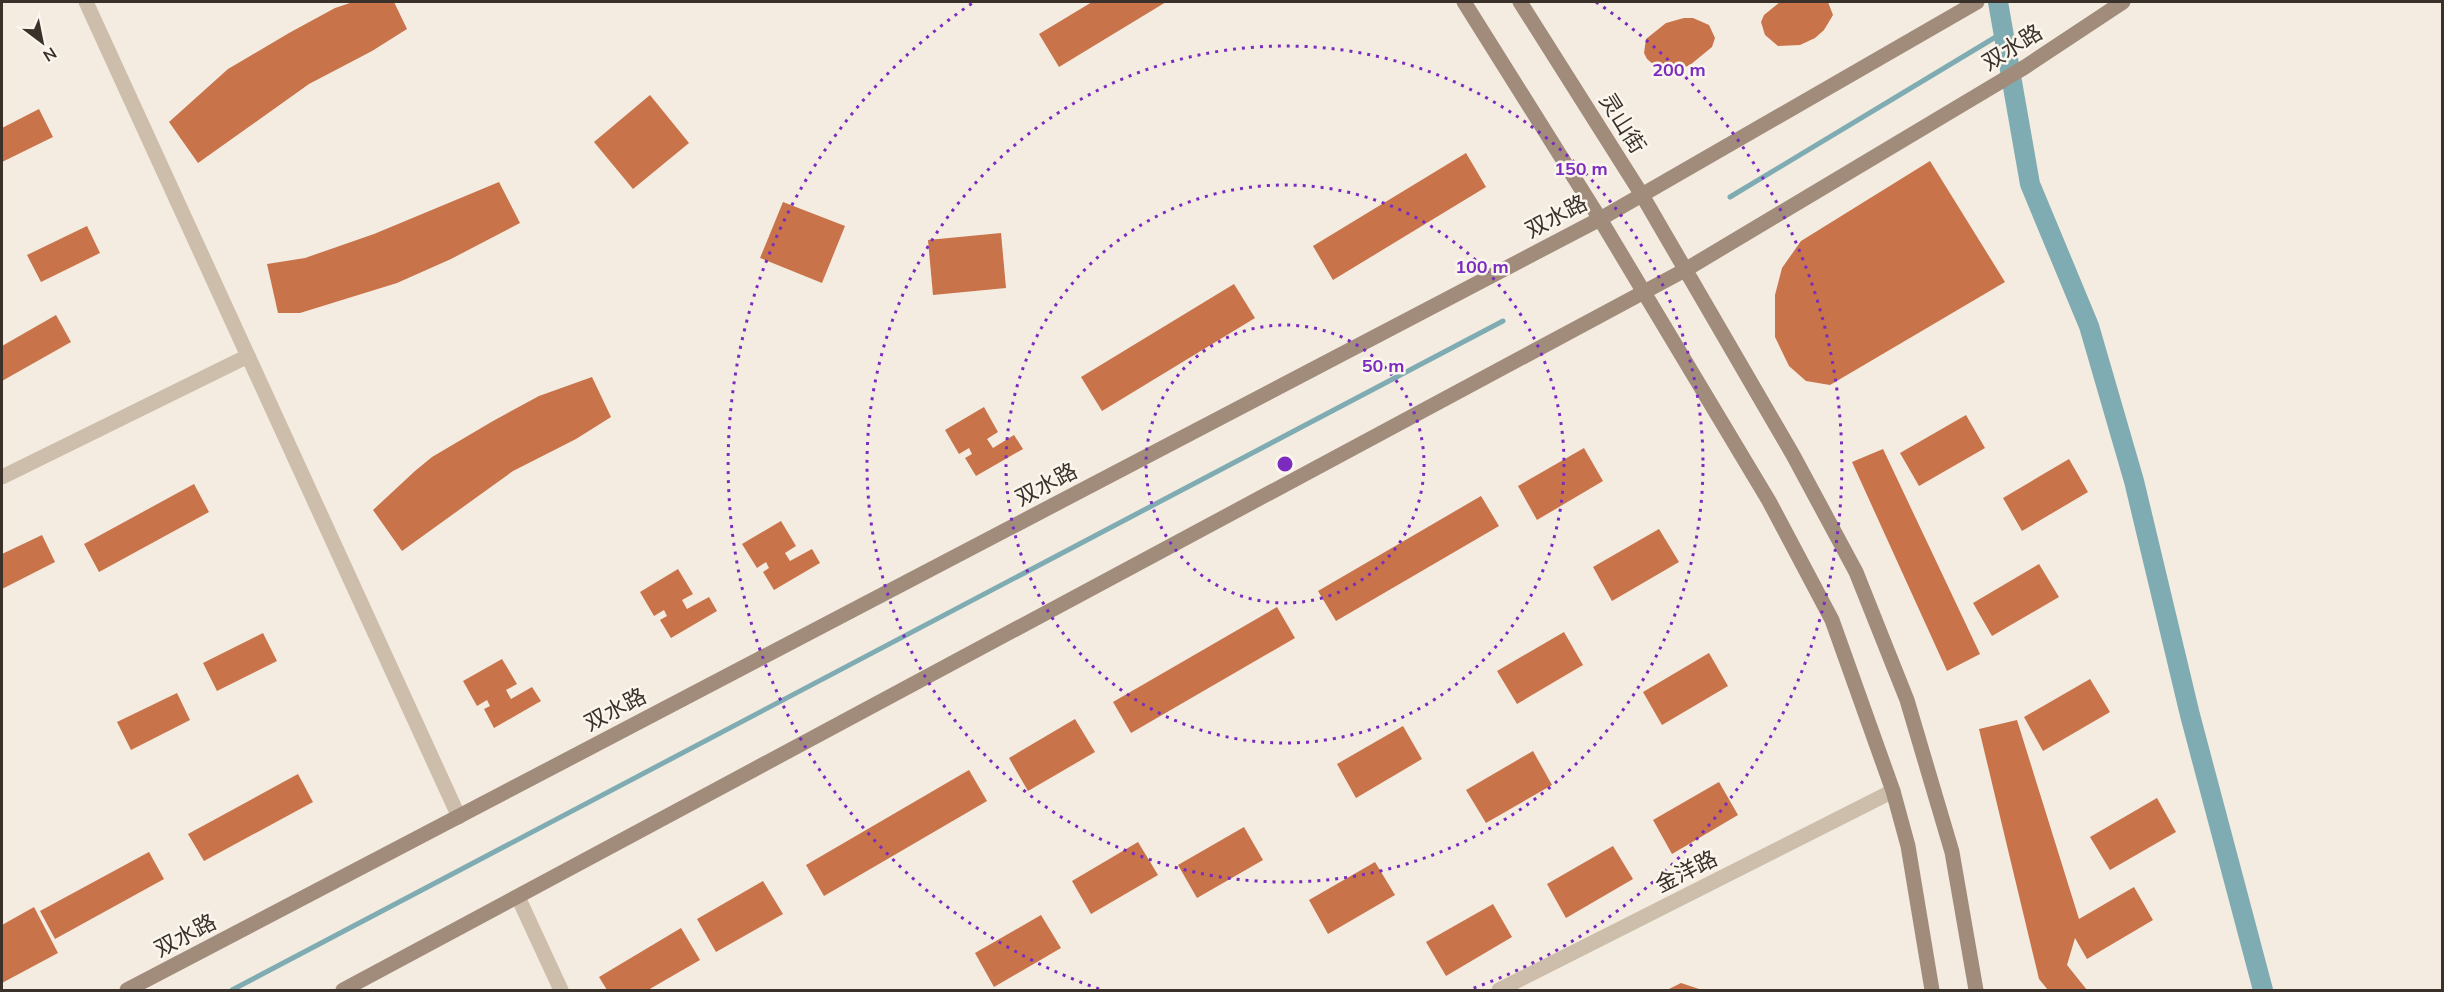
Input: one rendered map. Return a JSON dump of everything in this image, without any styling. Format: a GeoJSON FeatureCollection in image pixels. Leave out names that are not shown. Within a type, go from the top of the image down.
{"type":"FeatureCollection","features":[{"type":"Feature","properties":{"kind":"main road"},"geometry":{"type":"LineString","coordinates":[[1464,2],[1600,219],[1769,501],[1832,620],[1893,791],[1908,846],[1932,990]]}},
{"type":"Feature","properties":{"kind":"main road","name":"灵山街"},"geometry":{"type":"LineString","coordinates":[[1520,2],[1642,195],[1793,455],[1856,572],[1907,700],[1952,852],[1976,990]]}},
{"type":"Feature","properties":{"kind":"main road","name":"双水路"},"geometry":{"type":"LineString","coordinates":[[127,990],[1600,219],[1977,2]]}},
{"type":"Feature","properties":{"kind":"main road","name":"双水路"},"geometry":{"type":"LineString","coordinates":[[343,990],[1686,270],[2025,67],[2123,2]]}},
{"type":"Feature","properties":{"kind":"street"},"geometry":{"type":"LineString","coordinates":[[86,2],[459,817]]}},
{"type":"Feature","properties":{"kind":"street"},"geometry":{"type":"LineString","coordinates":[[2,477],[248,356]]}},
{"type":"Feature","properties":{"kind":"street","name":"金洋路"},"geometry":{"type":"LineString","coordinates":[[1499,990],[1893,791]]}},
{"type":"Feature","properties":{"kind":"street"},"geometry":{"type":"LineString","coordinates":[[518,897],[561,990]]}},
{"type":"Feature","properties":{"kind":"building"},"geometry":{"type":"Polygon","coordinates":[[[353,2],[394,2],[407,29],[372,51],[309,84],[198,163],[169,122],[228,69],[335,8],[353,2]]]}},
{"type":"Feature","properties":{"kind":"building"},"geometry":{"type":"Polygon","coordinates":[[[1092,2],[1166,2],[1059,67],[1039,34],[1092,2]]]}},
{"type":"Feature","properties":{"kind":"building"},"geometry":{"type":"Polygon","coordinates":[[[1780,2],[1828,2],[1833,15],[1824,30],[1815,38],[1800,45],[1778,46],[1765,35],[1761,22],[1764,15],[1780,2]]]}},
{"type":"Feature","properties":{"kind":"building"},"geometry":{"type":"Polygon","coordinates":[[[1693,18],[1709,25],[1715,38],[1712,47],[1690,65],[1681,69],[1660,70],[1647,59],[1644,53],[1646,39],[1666,23],[1693,18]]]}},
{"type":"Feature","properties":{"kind":"building"},"geometry":{"type":"Polygon","coordinates":[[[650,95],[689,143],[633,189],[594,142],[650,95]]]}},
{"type":"Feature","properties":{"kind":"building"},"geometry":{"type":"Polygon","coordinates":[[[39,109],[53,137],[2,162],[2,128],[39,109]]]}},
{"type":"Feature","properties":{"kind":"building"},"geometry":{"type":"Polygon","coordinates":[[[1466,153],[1486,187],[1333,280],[1313,246],[1466,153]]]}},
{"type":"Feature","properties":{"kind":"building"},"geometry":{"type":"Polygon","coordinates":[[[1930,161],[2005,282],[1830,385],[1806,381],[1789,366],[1775,337],[1775,295],[1782,268],[1801,241],[1930,161]]]}},
{"type":"Feature","properties":{"kind":"building"},"geometry":{"type":"Polygon","coordinates":[[[499,182],[520,223],[451,259],[397,283],[300,313],[278,313],[267,264],[305,258],[374,234],[499,182]]]}},
{"type":"Feature","properties":{"kind":"building"},"geometry":{"type":"Polygon","coordinates":[[[783,202],[845,226],[822,283],[760,258],[783,202]]]}},
{"type":"Feature","properties":{"kind":"building"},"geometry":{"type":"Polygon","coordinates":[[[87,226],[100,253],[41,282],[27,255],[87,226]]]}},
{"type":"Feature","properties":{"kind":"building"},"geometry":{"type":"Polygon","coordinates":[[[1001,233],[1006,288],[933,295],[928,240],[1001,233]]]}},
{"type":"Feature","properties":{"kind":"building"},"geometry":{"type":"Polygon","coordinates":[[[1234,284],[1255,318],[1102,411],[1081,377],[1234,284]]]}},
{"type":"Feature","properties":{"kind":"building"},"geometry":{"type":"Polygon","coordinates":[[[56,315],[71,342],[2,381],[2,346],[56,315]]]}},
{"type":"Feature","properties":{"kind":"building"},"geometry":{"type":"Polygon","coordinates":[[[592,377],[611,417],[576,439],[513,471],[402,551],[373,510],[415,471],[432,457],[539,396],[592,377]]]}},
{"type":"Feature","properties":{"kind":"building"},"geometry":{"type":"Polygon","coordinates":[[[984,407],[998,432],[987,439],[993,448],[1014,435],[1023,449],[976,476],[965,458],[972,454],[969,448],[959,454],[945,430],[984,407]]]}},
{"type":"Feature","properties":{"kind":"building"},"geometry":{"type":"Polygon","coordinates":[[[1966,415],[1985,448],[1919,486],[1900,453],[1966,415]]]}},
{"type":"Feature","properties":{"kind":"building"},"geometry":{"type":"Polygon","coordinates":[[[1584,448],[1603,481],[1537,520],[1518,486],[1584,448]]]}},
{"type":"Feature","properties":{"kind":"building"},"geometry":{"type":"Polygon","coordinates":[[[1883,449],[1980,654],[1947,671],[1852,462],[1883,449]]]}},
{"type":"Feature","properties":{"kind":"building"},"geometry":{"type":"Polygon","coordinates":[[[2069,459],[2088,492],[2022,531],[2003,498],[2069,459]]]}},
{"type":"Feature","properties":{"kind":"building"},"geometry":{"type":"Polygon","coordinates":[[[194,484],[209,512],[99,572],[84,544],[194,484]]]}},
{"type":"Feature","properties":{"kind":"building"},"geometry":{"type":"Polygon","coordinates":[[[1481,496],[1499,526],[1336,621],[1318,591],[1481,496]]]}},
{"type":"Feature","properties":{"kind":"building"},"geometry":{"type":"Polygon","coordinates":[[[781,521],[796,546],[785,553],[790,561],[812,549],[820,563],[774,590],[763,572],[769,568],[766,562],[757,568],[742,544],[781,521]]]}},
{"type":"Feature","properties":{"kind":"building"},"geometry":{"type":"Polygon","coordinates":[[[1659,529],[1679,562],[1612,601],[1593,567],[1659,529]]]}},
{"type":"Feature","properties":{"kind":"building"},"geometry":{"type":"Polygon","coordinates":[[[42,535],[55,562],[2,589],[2,554],[42,535]]]}},
{"type":"Feature","properties":{"kind":"building"},"geometry":{"type":"Polygon","coordinates":[[[2039,564],[2059,597],[1992,636],[1973,603],[2039,564]]]}},
{"type":"Feature","properties":{"kind":"building"},"geometry":{"type":"Polygon","coordinates":[[[678,569],[693,594],[682,600],[687,609],[709,597],[717,611],[671,638],[660,620],[667,616],[664,610],[654,616],[640,592],[678,569]]]}},
{"type":"Feature","properties":{"kind":"building"},"geometry":{"type":"Polygon","coordinates":[[[1277,607],[1295,638],[1131,733],[1113,702],[1277,607]]]}},
{"type":"Feature","properties":{"kind":"building"},"geometry":{"type":"Polygon","coordinates":[[[1564,632],[1583,665],[1517,704],[1497,671],[1564,632]]]}},
{"type":"Feature","properties":{"kind":"building"},"geometry":{"type":"Polygon","coordinates":[[[263,633],[277,661],[217,691],[203,663],[263,633]]]}},
{"type":"Feature","properties":{"kind":"building"},"geometry":{"type":"Polygon","coordinates":[[[1709,653],[1728,686],[1662,725],[1643,692],[1709,653]]]}},
{"type":"Feature","properties":{"kind":"building"},"geometry":{"type":"Polygon","coordinates":[[[502,659],[517,684],[506,690],[511,699],[532,687],[541,701],[494,728],[484,709],[490,706],[487,700],[477,706],[463,681],[502,659]]]}},
{"type":"Feature","properties":{"kind":"building"},"geometry":{"type":"Polygon","coordinates":[[[2090,679],[2110,712],[2043,751],[2024,717],[2090,679]]]}},
{"type":"Feature","properties":{"kind":"building"},"geometry":{"type":"Polygon","coordinates":[[[177,693],[190,720],[131,750],[117,722],[177,693]]]}},
{"type":"Feature","properties":{"kind":"building"},"geometry":{"type":"Polygon","coordinates":[[[1075,719],[1095,752],[1028,791],[1009,758],[1075,719]]]}},
{"type":"Feature","properties":{"kind":"building"},"geometry":{"type":"Polygon","coordinates":[[[2017,720],[2079,919],[2134,887],[2153,920],[2087,959],[2075,938],[2067,965],[2087,990],[2048,990],[2039,979],[1979,729],[2017,720]]]}},
{"type":"Feature","properties":{"kind":"building"},"geometry":{"type":"Polygon","coordinates":[[[1403,726],[1422,759],[1356,798],[1337,764],[1403,726]]]}},
{"type":"Feature","properties":{"kind":"building"},"geometry":{"type":"Polygon","coordinates":[[[1533,751],[1552,785],[1486,823],[1466,790],[1533,751]]]}},
{"type":"Feature","properties":{"kind":"building"},"geometry":{"type":"Polygon","coordinates":[[[969,770],[987,801],[824,896],[806,865],[969,770]]]}},
{"type":"Feature","properties":{"kind":"building"},"geometry":{"type":"Polygon","coordinates":[[[298,774],[313,802],[204,861],[188,834],[298,774]]]}},
{"type":"Feature","properties":{"kind":"building"},"geometry":{"type":"Polygon","coordinates":[[[1719,782],[1738,815],[1672,854],[1653,820],[1719,782]]]}},
{"type":"Feature","properties":{"kind":"building"},"geometry":{"type":"Polygon","coordinates":[[[2157,798],[2176,832],[2110,870],[2090,837],[2157,798]]]}},
{"type":"Feature","properties":{"kind":"building"},"geometry":{"type":"Polygon","coordinates":[[[1244,827],[1263,860],[1197,898],[1178,865],[1244,827]]]}},
{"type":"Feature","properties":{"kind":"building"},"geometry":{"type":"Polygon","coordinates":[[[1138,842],[1158,875],[1091,914],[1072,881],[1138,842]]]}},
{"type":"Feature","properties":{"kind":"building"},"geometry":{"type":"Polygon","coordinates":[[[1613,846],[1633,879],[1566,918],[1547,884],[1613,846]]]}},
{"type":"Feature","properties":{"kind":"building"},"geometry":{"type":"Polygon","coordinates":[[[149,852],[164,879],[55,939],[40,911],[149,852]]]}},
{"type":"Feature","properties":{"kind":"building"},"geometry":{"type":"Polygon","coordinates":[[[1375,862],[1395,895],[1328,934],[1309,900],[1375,862]]]}},
{"type":"Feature","properties":{"kind":"building"},"geometry":{"type":"Polygon","coordinates":[[[763,881],[783,914],[716,952],[697,919],[763,881]]]}},
{"type":"Feature","properties":{"kind":"building"},"geometry":{"type":"Polygon","coordinates":[[[1493,904],[1512,937],[1446,976],[1426,942],[1493,904]]]}},
{"type":"Feature","properties":{"kind":"building"},"geometry":{"type":"Polygon","coordinates":[[[34,907],[58,953],[2,983],[2,925],[34,907]]]}},
{"type":"Feature","properties":{"kind":"building"},"geometry":{"type":"Polygon","coordinates":[[[1041,915],[1061,948],[994,987],[975,953],[1041,915]]]}},
{"type":"Feature","properties":{"kind":"building"},"geometry":{"type":"Polygon","coordinates":[[[681,928],[700,960],[648,990],[607,990],[599,977],[681,928]]]}},
{"type":"Feature","properties":{"kind":"building"},"geometry":{"type":"Polygon","coordinates":[[[1681,983],[1702,990],[1667,990],[1681,983]]]}},
{"type":"Feature","properties":{"kind":"waterway"},"geometry":{"type":"LineString","coordinates":[[1998,2],[2030,184],[2089,326],[2134,481],[2190,715],[2263,990]]}},
{"type":"Feature","properties":{"kind":"waterway"},"geometry":{"type":"LineString","coordinates":[[1730,197],[2004,32]]}},
{"type":"Feature","properties":{"kind":"waterway"},"geometry":{"type":"LineString","coordinates":[[232,990],[1503,321]]}}]}
